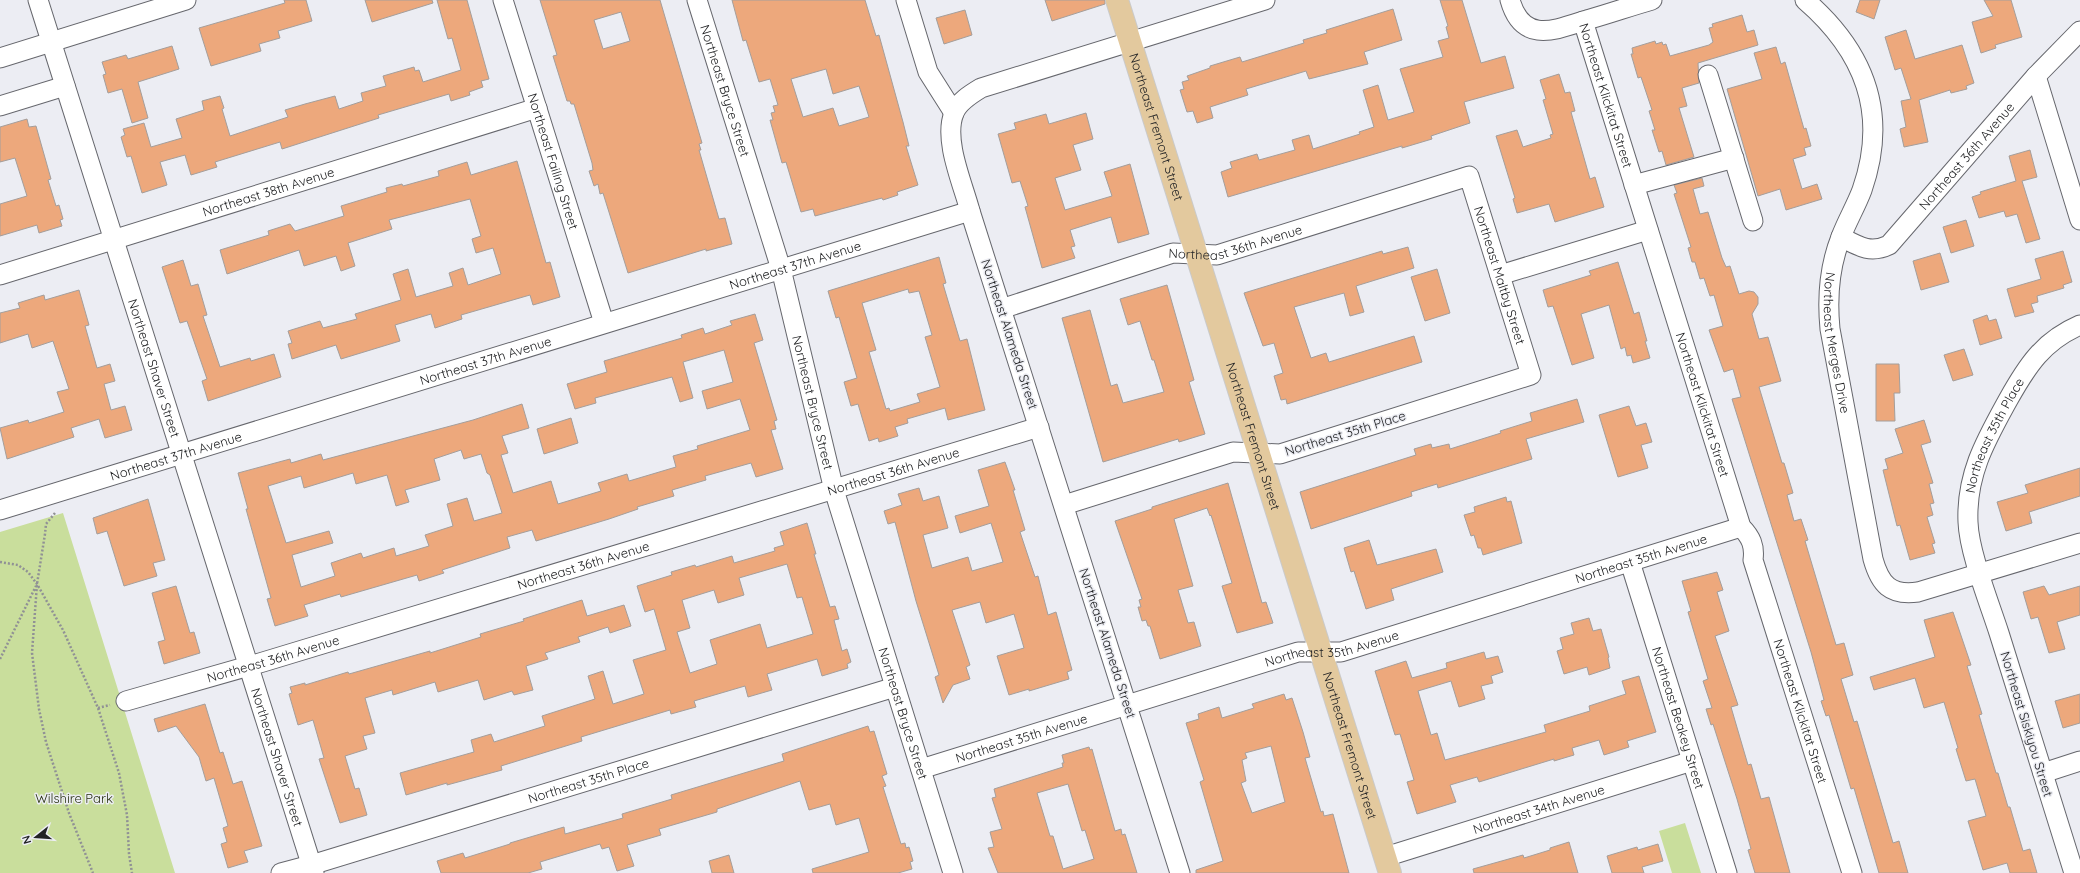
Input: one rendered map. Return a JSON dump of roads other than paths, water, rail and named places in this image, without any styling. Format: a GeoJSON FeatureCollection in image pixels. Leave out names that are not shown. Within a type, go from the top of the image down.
{"type":"FeatureCollection","features":[{"type":"Feature","properties":{"kind":"main road","name":"Northeast Fremont Street"},"geometry":{"type":"LineString","coordinates":[[1117,0],[1388,865]]}},
{"type":"Feature","properties":{"kind":"street","name":"Northeast Shaver Street"},"geometry":{"type":"LineString","coordinates":[[38,0],[312,869]]}},
{"type":"Feature","properties":{"kind":"street"},"geometry":{"type":"LineString","coordinates":[[0,58],[186,0]]}},
{"type":"Feature","properties":{"kind":"street","name":"Northeast Failing Street"},"geometry":{"type":"LineString","coordinates":[[503,0],[604,323]]}},
{"type":"Feature","properties":{"kind":"street","name":"Northeast Bryce Street"},"geometry":{"type":"LineString","coordinates":[[697,0],[782,269],[834,490],[953,873]]}},
{"type":"Feature","properties":{"kind":"street"},"geometry":{"type":"LineString","coordinates":[[906,0],[928,72],[954,113]]}},
{"type":"Feature","properties":{"kind":"street","name":"Northeast Alameda Street"},"geometry":{"type":"LineString","coordinates":[[1180,873],[970,211],[952,148],[950,131],[954,113],[969,95],[981,88],[1265,0]]}},
{"type":"Feature","properties":{"kind":"street","name":"Northeast Klickitat Street"},"geometry":{"type":"LineString","coordinates":[[1510,0],[1514,14],[1519,21],[1528,27],[1541,31],[1557,30],[1583,21],[1741,527],[1750,536],[1754,550],[1753,560],[1852,873]]}},
{"type":"Feature","properties":{"kind":"street"},"geometry":{"type":"LineString","coordinates":[[1583,21],[1652,0]]}},
{"type":"Feature","properties":{"kind":"street","name":"Northeast Merges Drive"},"geometry":{"type":"LineString","coordinates":[[1805,0],[1831,24],[1844,41],[1864,80],[1870,102],[1871,144],[1868,168],[1862,190],[1841,237],[1830,277],[1828,294],[1830,329],[1872,559],[1877,573],[1884,584],[1901,593],[1910,593],[1980,574]]}},
{"type":"Feature","properties":{"kind":"street","name":"Northeast 36th Avenue"},"geometry":{"type":"LineString","coordinates":[[1841,237],[1870,250],[1879,250],[1889,245],[2036,76],[2080,31]]}},
{"type":"Feature","properties":{"kind":"street"},"geometry":{"type":"LineString","coordinates":[[1708,75],[1753,221]]}},
{"type":"Feature","properties":{"kind":"street"},"geometry":{"type":"LineString","coordinates":[[2036,76],[2080,220]]}},
{"type":"Feature","properties":{"kind":"street"},"geometry":{"type":"LineString","coordinates":[[0,106],[65,86]]}},
{"type":"Feature","properties":{"kind":"street","name":"Northeast 38th Avenue"},"geometry":{"type":"LineString","coordinates":[[0,275],[537,108]]}},
{"type":"Feature","properties":{"kind":"street"},"geometry":{"type":"LineString","coordinates":[[1634,185],[1734,158]]}},
{"type":"Feature","properties":{"kind":"street","name":"Northeast 36th Avenue"},"geometry":{"type":"LineString","coordinates":[[1001,308],[1173,253],[1217,255],[1469,176]]}},
{"type":"Feature","properties":{"kind":"street","name":"Northeast Maltby Street"},"geometry":{"type":"LineString","coordinates":[[1469,176],[1531,375]]}},
{"type":"Feature","properties":{"kind":"street","name":"Northeast 37th Avenue"},"geometry":{"type":"LineString","coordinates":[[0,510],[970,211]]}},
{"type":"Feature","properties":{"kind":"street"},"geometry":{"type":"LineString","coordinates":[[1500,275],[1648,230]]}},
{"type":"Feature","properties":{"kind":"street","name":"Northeast 35th Place"},"geometry":{"type":"LineString","coordinates":[[1980,574],[1968,523],[1970,484],[1976,463],[2024,371],[2035,356],[2057,337],[2080,325]]}},
{"type":"Feature","properties":{"kind":"street","name":"Northeast 35th Place"},"geometry":{"type":"LineString","coordinates":[[1064,505],[1233,452],[1280,454],[1531,375]]}},
{"type":"Feature","properties":{"kind":"street","name":"Northeast 36th Avenue"},"geometry":{"type":"LineString","coordinates":[[126,701],[248,666],[1039,427]]}},
{"type":"Feature","properties":{"kind":"street","name":"Northeast 35th Avenue"},"geometry":{"type":"LineString","coordinates":[[921,768],[1298,652],[1341,652],[1741,527]]}},
{"type":"Feature","properties":{"kind":"street"},"geometry":{"type":"LineString","coordinates":[[1980,574],[2080,543]]}},
{"type":"Feature","properties":{"kind":"street","name":"Northeast Beakey Street"},"geometry":{"type":"LineString","coordinates":[[1630,562],[1727,873]]}},
{"type":"Feature","properties":{"kind":"street","name":"Northeast Siskiyou Street"},"geometry":{"type":"LineString","coordinates":[[1980,574],[2074,873]]}},
{"type":"Feature","properties":{"kind":"street","name":"Northeast 35th Place"},"geometry":{"type":"LineString","coordinates":[[281,873],[312,869],[895,687]]}},
{"type":"Feature","properties":{"kind":"street","name":"Northeast 34th Avenue"},"geometry":{"type":"LineString","coordinates":[[1388,865],[1692,761]]}},
{"type":"Feature","properties":{"kind":"street"},"geometry":{"type":"LineString","coordinates":[[2043,773],[2080,761]]}},
{"type":"Feature","properties":{"kind":"park label","name":"Wilshire Park"},"geometry":{"type":"Point","coordinates":[74,798]}}]}
